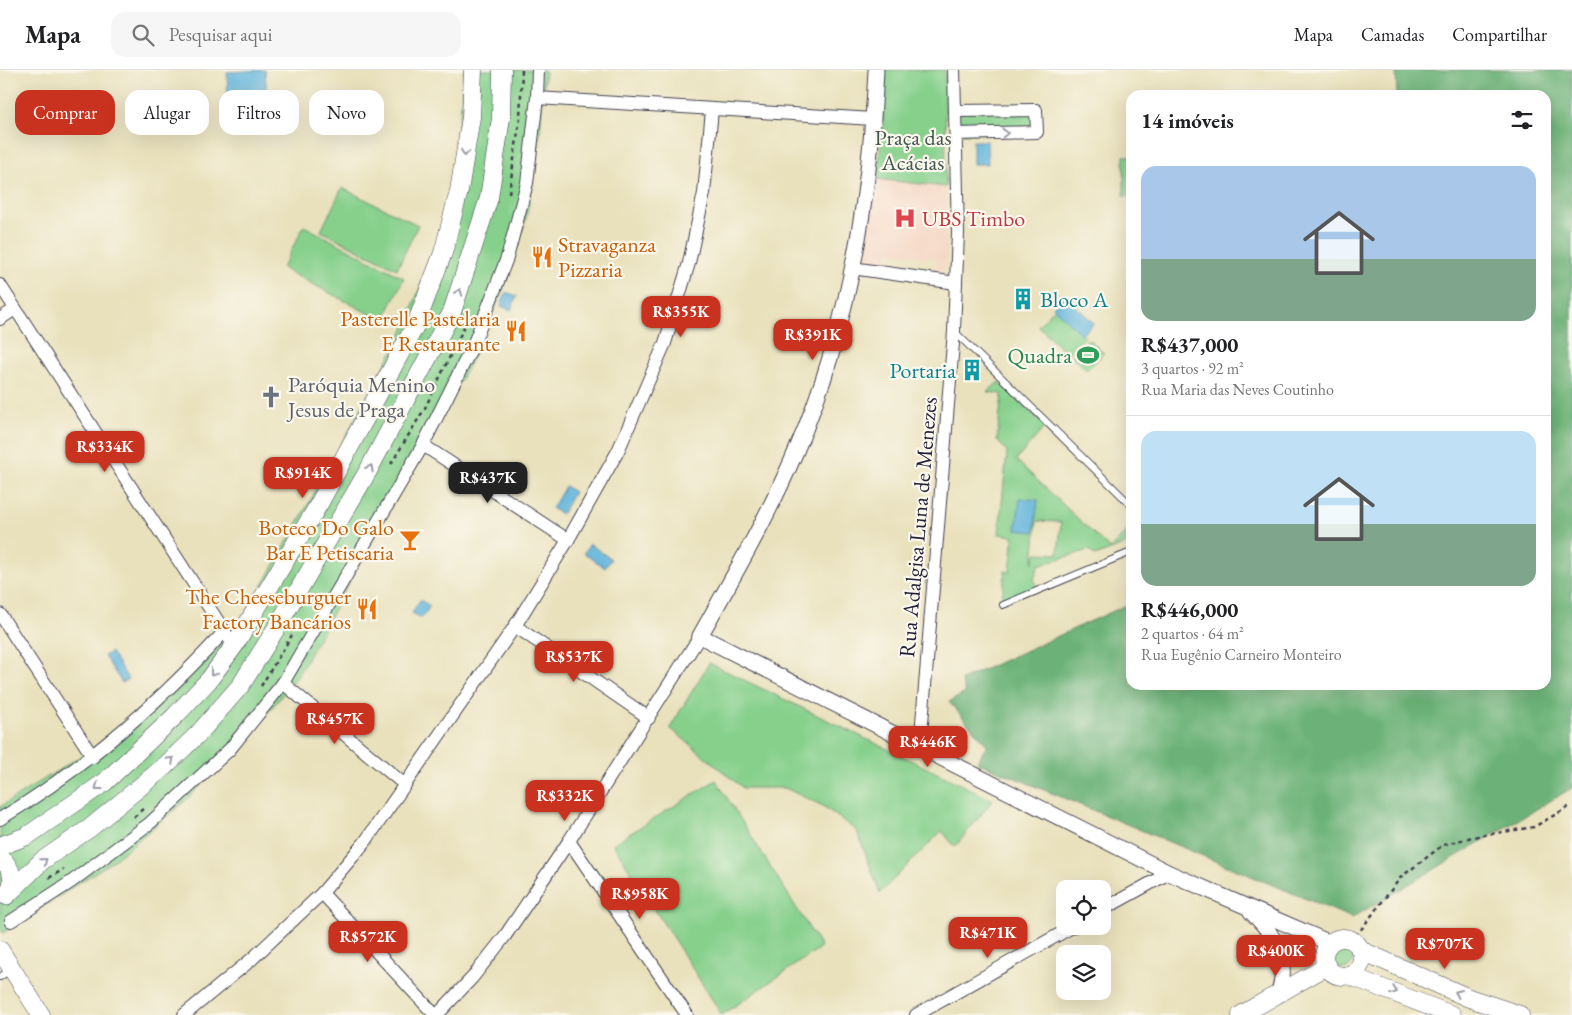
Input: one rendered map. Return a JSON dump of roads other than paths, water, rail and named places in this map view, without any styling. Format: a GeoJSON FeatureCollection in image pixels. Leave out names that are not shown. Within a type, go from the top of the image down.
{"type":"FeatureCollection","features":[{"type":"Feature","properties":{"kind":"main road"},"geometry":{"type":"LineString","coordinates":[[0,846],[26,836],[105,782],[174,717],[209,680],[229,639],[319,504],[416,324],[443,253],[459,191],[471,117],[472,70]]}},
{"type":"Feature","properties":{"kind":"main road"},"geometry":{"type":"LineString","coordinates":[[4,898],[44,860],[90,828],[164,767],[199,733],[241,684],[277,627],[368,471],[452,312],[489,198],[501,118],[502,70]]}},
{"type":"Feature","properties":{"kind":"main road"},"geometry":{"type":"LineString","coordinates":[[0,857],[6,862],[12,878],[4,898]]}},
{"type":"Feature","properties":{"kind":"main road"},"geometry":{"type":"LineString","coordinates":[[1449,1015],[1348,975],[1336,974],[1326,966],[1324,954],[1330,943],[1341,938],[1469,998],[1520,1015]]}},
{"type":"Feature","properties":{"kind":"main road"},"geometry":{"type":"LineString","coordinates":[[1348,975],[1354,972],[1361,962],[1357,945]]}},
{"type":"Feature","properties":{"kind":"main road"},"geometry":{"type":"LineString","coordinates":[[0,950],[5,973],[40,1015]]}},
{"type":"Feature","properties":{"kind":"main road"},"geometry":{"type":"LineString","coordinates":[[1241,1015],[1326,966]]}},
{"type":"Feature","properties":{"kind":"street"},"geometry":{"type":"LineString","coordinates":[[11,921],[71,882],[150,823],[230,749],[283,684],[423,445],[474,343],[507,258],[527,183],[537,98],[538,70]]}},
{"type":"Feature","properties":{"kind":"street"},"geometry":{"type":"LineString","coordinates":[[322,893],[436,1015],[483,964],[569,841],[700,636],[762,525],[797,450],[825,375],[852,268],[874,119],[876,70]]}},
{"type":"Feature","properties":{"kind":"street","name":"Rua Adalgisa Luna de Menezes"},"geometry":{"type":"LineString","coordinates":[[920,747],[954,331],[958,234],[954,70]]}},
{"type":"Feature","properties":{"kind":"street"},"geometry":{"type":"LineString","coordinates":[[537,98],[874,119]]}},
{"type":"Feature","properties":{"kind":"street"},"geometry":{"type":"LineString","coordinates":[[184,1015],[252,959],[322,893],[366,842],[515,626],[568,540],[618,451],[665,343],[689,263],[704,193],[712,110]]}},
{"type":"Feature","properties":{"kind":"street"},"geometry":{"type":"LineString","coordinates":[[955,111],[1036,110],[1037,132],[956,134]]}},
{"type":"Feature","properties":{"kind":"street"},"geometry":{"type":"LineString","coordinates":[[852,268],[956,283]]}},
{"type":"Feature","properties":{"kind":"street"},"geometry":{"type":"LineString","coordinates":[[0,285],[229,639],[192,667],[137,720],[93,756],[30,801],[0,819]]}},
{"type":"Feature","properties":{"kind":"street"},"geometry":{"type":"LineString","coordinates":[[0,319],[15,309]]}},
{"type":"Feature","properties":{"kind":"street"},"geometry":{"type":"LineString","coordinates":[[423,445],[568,540]]}},
{"type":"Feature","properties":{"kind":"street"},"geometry":{"type":"LineString","coordinates":[[0,614],[93,756]]}},
{"type":"Feature","properties":{"kind":"street"},"geometry":{"type":"LineString","coordinates":[[515,626],[649,718]]}},
{"type":"Feature","properties":{"kind":"street"},"geometry":{"type":"LineString","coordinates":[[700,636],[1169,873],[1330,943]]}},
{"type":"Feature","properties":{"kind":"street"},"geometry":{"type":"LineString","coordinates":[[283,684],[405,785]]}},
{"type":"Feature","properties":{"kind":"street"},"geometry":{"type":"LineString","coordinates":[[569,841],[684,1013]]}},
{"type":"Feature","properties":{"kind":"street"},"geometry":{"type":"LineString","coordinates":[[1111,905],[1169,873]]}},
{"type":"Feature","properties":{"kind":"street"},"geometry":{"type":"LineString","coordinates":[[1246,908],[1270,932],[1277,947],[1284,979],[1278,995]]}},
{"type":"Feature","properties":{"kind":"street"},"geometry":{"type":"LineString","coordinates":[[916,1015],[1058,935]]}},
{"type":"Feature","properties":{"kind":"lane"},"geometry":{"type":"LineString","coordinates":[[954,331],[1126,500]]}},
{"type":"Feature","properties":{"kind":"lane"},"geometry":{"type":"LineString","coordinates":[[1003,605],[1126,554]]}},
{"type":"Feature","properties":{"kind":"water"},"geometry":{"type":"Polygon","coordinates":[[[265,70],[266,90],[228,90],[227,72],[265,70]]]}},
{"type":"Feature","properties":{"kind":"water"},"geometry":{"type":"Polygon","coordinates":[[[973,141],[987,141],[988,164],[973,164],[973,141]]]}},
{"type":"Feature","properties":{"kind":"water"},"geometry":{"type":"Polygon","coordinates":[[[506,292],[517,296],[511,310],[501,306],[506,292]]]}},
{"type":"Feature","properties":{"kind":"water"},"geometry":{"type":"Polygon","coordinates":[[[1064,295],[1094,323],[1082,335],[1053,307],[1064,295]]]}},
{"type":"Feature","properties":{"kind":"water"},"geometry":{"type":"Polygon","coordinates":[[[565,486],[574,492],[562,514],[552,509],[565,486]]]}},
{"type":"Feature","properties":{"kind":"water"},"geometry":{"type":"Polygon","coordinates":[[[1020,498],[1038,500],[1034,532],[1016,530],[1020,498]]]}},
{"type":"Feature","properties":{"kind":"water"},"geometry":{"type":"Polygon","coordinates":[[[590,544],[611,559],[605,568],[584,553],[590,544]]]}},
{"type":"Feature","properties":{"kind":"water"},"geometry":{"type":"Polygon","coordinates":[[[420,600],[430,606],[422,618],[412,613],[420,600]]]}},
{"type":"Feature","properties":{"kind":"water"},"geometry":{"type":"Polygon","coordinates":[[[111,652],[128,679],[122,683],[104,656],[111,652]]]}},
{"type":"Feature","properties":{"kind":"place","name":"UBS Timbo"},"geometry":{"type":"Point","coordinates":[905,218]}},
{"type":"Feature","properties":{"kind":"place","name":"Stravaganza Pizzaria"},"geometry":{"type":"Point","coordinates":[542,257]}},
{"type":"Feature","properties":{"kind":"place","name":"Bloco A"},"geometry":{"type":"Point","coordinates":[1023,299]}},
{"type":"Feature","properties":{"kind":"place","name":"Pasterelle Pastelaria E Restaurante"},"geometry":{"type":"Point","coordinates":[516,331]}},
{"type":"Feature","properties":{"kind":"place","name":"Quadra"},"geometry":{"type":"Point","coordinates":[1088,355]}},
{"type":"Feature","properties":{"kind":"place","name":"Portaria"},"geometry":{"type":"Point","coordinates":[972,370]}},
{"type":"Feature","properties":{"kind":"place","name":"Paróquia Menino Jesus de Praga"},"geometry":{"type":"Point","coordinates":[271,397]}},
{"type":"Feature","properties":{"kind":"place","name":"Boteco Do Galo Bar E Petiscaria"},"geometry":{"type":"Point","coordinates":[410,540]}},
{"type":"Feature","properties":{"kind":"place","name":"The Cheeseburguer Factory Bancários"},"geometry":{"type":"Point","coordinates":[367,609]}},
{"type":"Feature","properties":{"kind":"park label","name":"Praça das Acácias"},"geometry":{"type":"Point","coordinates":[913,150]}}]}
